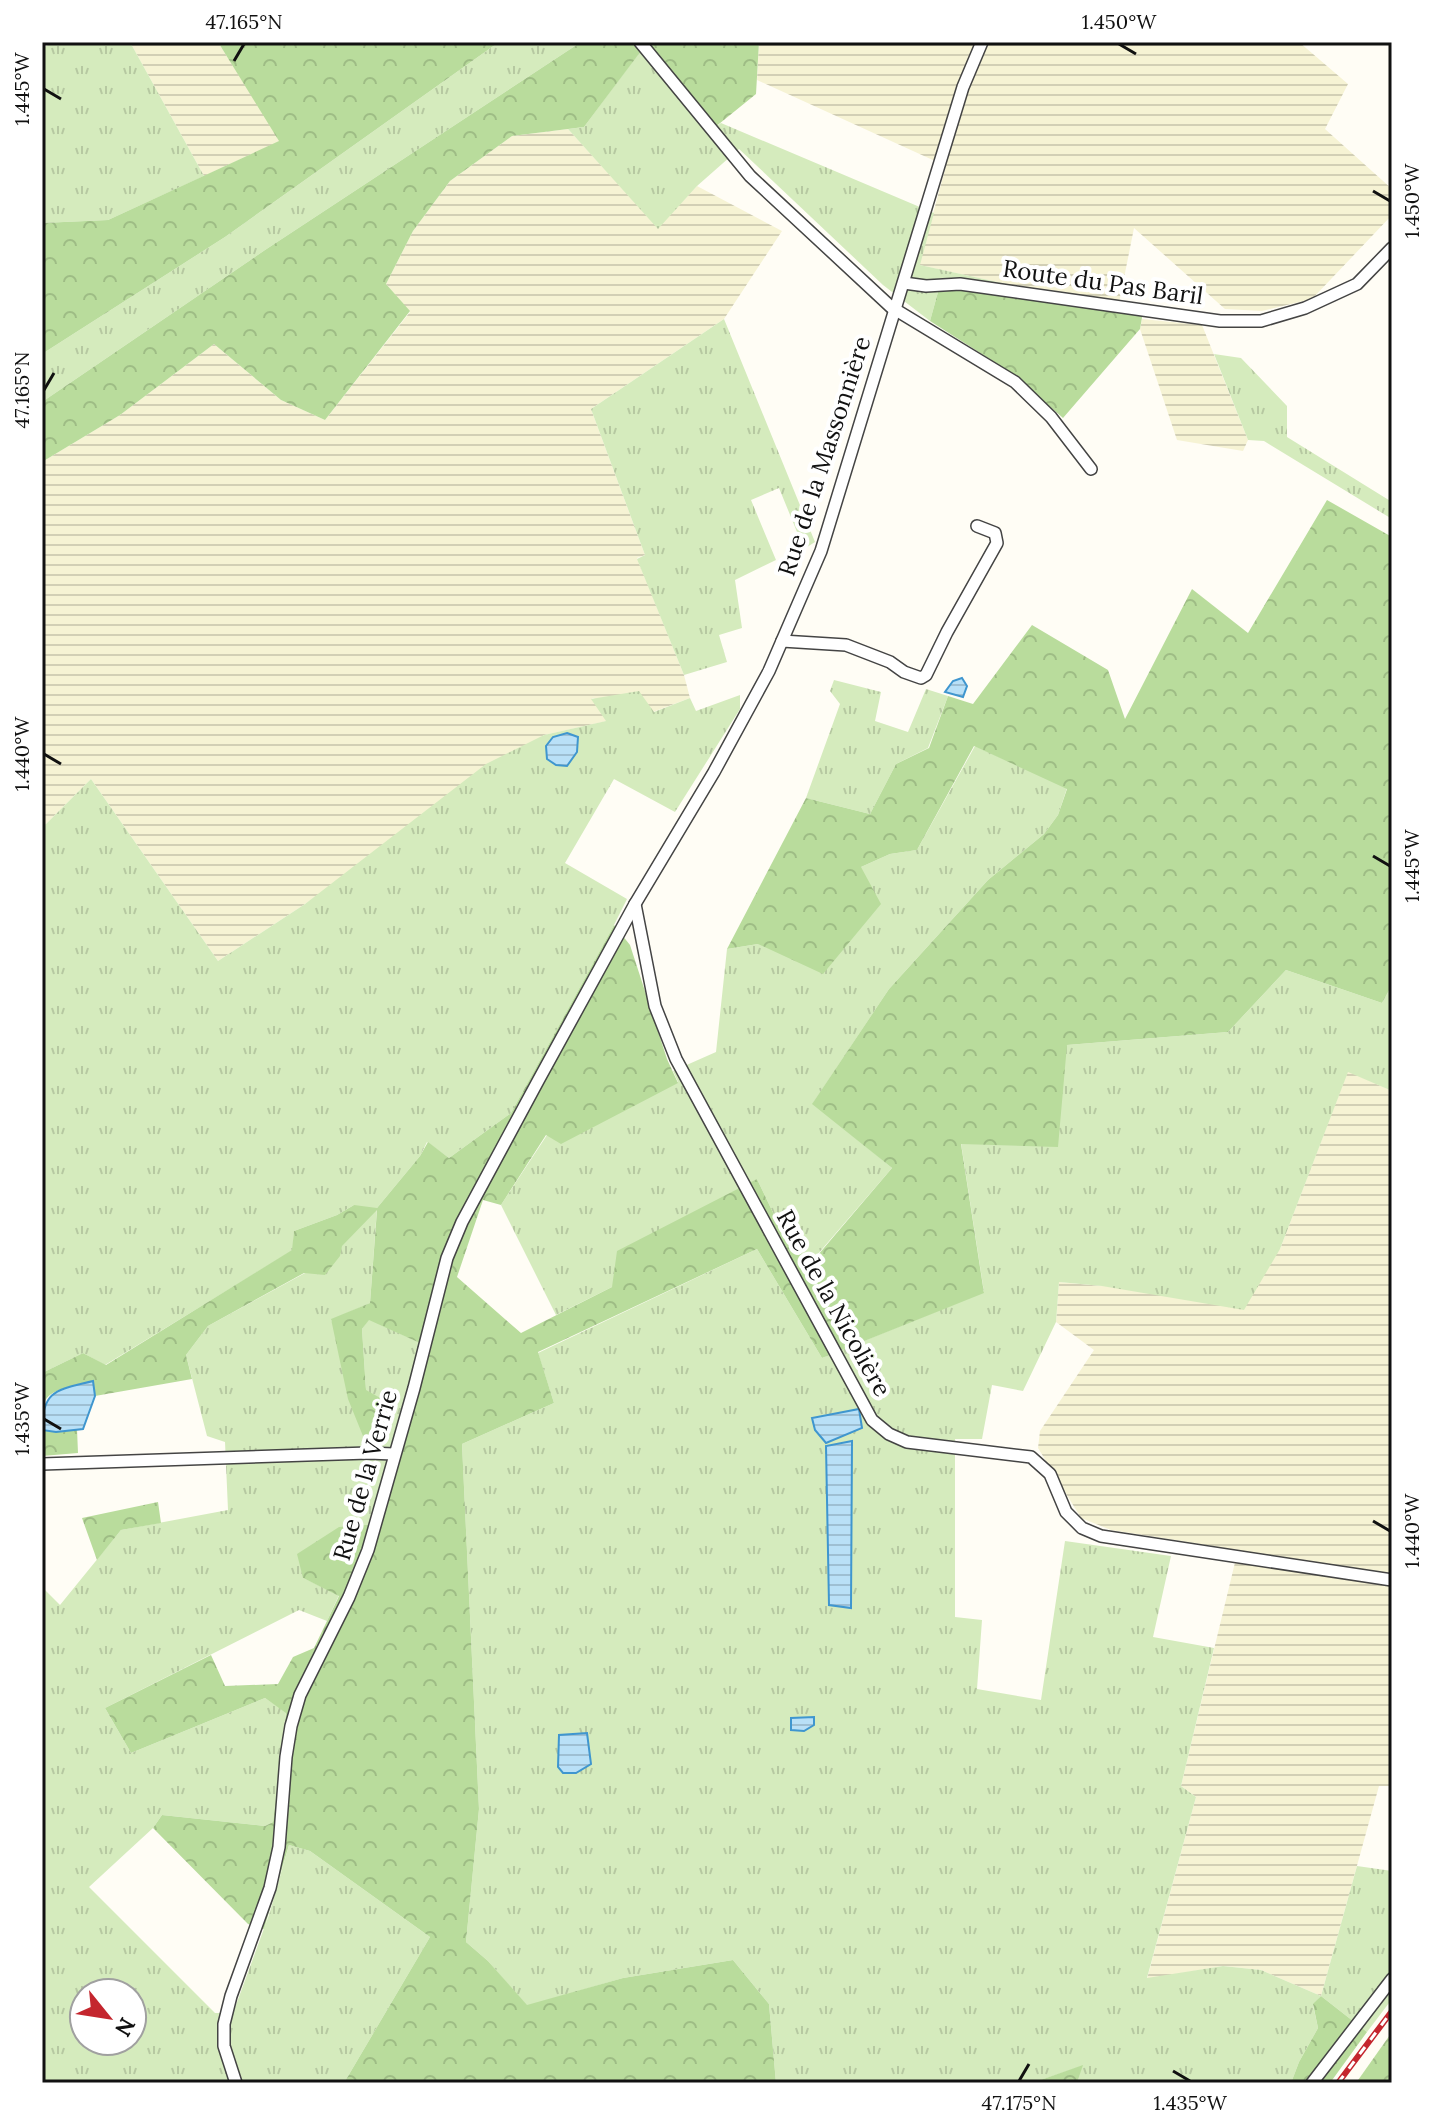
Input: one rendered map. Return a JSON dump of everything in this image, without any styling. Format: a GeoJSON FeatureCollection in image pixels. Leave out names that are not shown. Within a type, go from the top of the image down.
{"type":"FeatureCollection","features":[{"type":"Feature","properties":{"kind":"street"},"geometry":{"type":"LineString","coordinates":[[640,42],[750,176],[895,308],[1015,382],[1051,417],[1091,469]]}},
{"type":"Feature","properties":{"kind":"street","name":"Rue de la Massonnière"},"geometry":{"type":"LineString","coordinates":[[635,904],[752,703],[821,551],[963,87],[982,42]]}},
{"type":"Feature","properties":{"kind":"street","name":"Route du Pas Baril"},"geometry":{"type":"LineString","coordinates":[[904,283],[926,286],[960,284],[1220,321],[1261,321],[1295,311],[1357,284],[1392,248]]}},
{"type":"Feature","properties":{"kind":"street"},"geometry":{"type":"LineString","coordinates":[[782,641],[846,645],[921,678],[926,675],[997,543],[995,533],[977,526]]}},
{"type":"Feature","properties":{"kind":"street","name":"Rue de la Verrie"},"geometry":{"type":"LineString","coordinates":[[236,2083],[224,2046],[224,2024],[270,1888],[279,1847],[291,1726],[300,1695],[358,1577],[414,1388],[447,1258],[462,1222],[635,904]]}},
{"type":"Feature","properties":{"kind":"street","name":"Rue de la Nicolière"},"geometry":{"type":"LineString","coordinates":[[635,904],[655,1006],[676,1059],[872,1420],[889,1434],[907,1442],[1031,1457],[1050,1474],[1066,1512],[1082,1528],[1101,1536],[1392,1580]]}},
{"type":"Feature","properties":{"kind":"street"},"geometry":{"type":"LineString","coordinates":[[42,1464],[394,1454]]}},
{"type":"Feature","properties":{"kind":"street"},"geometry":{"type":"LineString","coordinates":[[1312,2083],[1392,1979]]}},
{"type":"Feature","properties":{"kind":"shaded area"},"geometry":{"type":"Polygon","coordinates":[[[130,42],[218,42],[280,141],[204,176],[130,42]]]}},
{"type":"Feature","properties":{"kind":"shaded area"},"geometry":{"type":"Polygon","coordinates":[[[759,42],[1299,42],[1348,84],[1325,129],[1392,189],[1392,215],[1312,299],[1262,311],[1225,309],[1134,228],[1119,303],[1011,285],[919,265],[946,166],[757,80],[759,42]]]}},
{"type":"Feature","properties":{"kind":"shaded area"},"geometry":{"type":"Polygon","coordinates":[[[568,129],[658,228],[697,186],[782,231],[724,319],[591,409],[645,555],[637,558],[684,675],[690,698],[653,712],[592,698],[607,721],[544,735],[305,904],[218,961],[91,779],[42,828],[42,462],[120,415],[214,344],[281,400],[325,420],[410,312],[386,284],[413,231],[450,181],[512,136],[568,129]]]}},
{"type":"Feature","properties":{"kind":"shaded area"},"geometry":{"type":"Polygon","coordinates":[[[1142,319],[1202,325],[1248,440],[1243,451],[1177,440],[1140,329],[1142,319]]]}},
{"type":"Feature","properties":{"kind":"shaded area"},"geometry":{"type":"Polygon","coordinates":[[[1348,1071],[1392,1091],[1392,1786],[1379,1786],[1321,1996],[1261,1970],[1223,1966],[1147,1979],[1196,1797],[1181,1786],[1238,1550],[1111,1530],[1081,1518],[1038,1448],[1040,1431],[1094,1350],[1056,1322],[1059,1282],[1102,1286],[1280,1249],[1348,1071]]]}},
{"type":"Feature","properties":{"kind":"green space"},"geometry":{"type":"Polygon","coordinates":[[[55,42],[130,42],[204,176],[108,220],[42,223],[42,48],[55,42]]]}},
{"type":"Feature","properties":{"kind":"green space"},"geometry":{"type":"Polygon","coordinates":[[[218,42],[499,42],[225,237],[42,354],[42,223],[108,220],[279,141],[218,42]]]}},
{"type":"Feature","properties":{"kind":"green space"},"geometry":{"type":"Polygon","coordinates":[[[499,42],[581,42],[265,250],[42,402],[42,354],[225,237],[499,42]]]}},
{"type":"Feature","properties":{"kind":"green space"},"geometry":{"type":"Polygon","coordinates":[[[581,42],[759,42],[756,94],[714,128],[644,47],[584,127],[512,136],[450,181],[413,231],[386,284],[410,311],[325,420],[281,400],[214,344],[120,415],[42,462],[42,402],[265,250],[581,42]]]}},
{"type":"Feature","properties":{"kind":"green space"},"geometry":{"type":"Polygon","coordinates":[[[644,46],[714,128],[721,123],[934,213],[920,265],[1011,285],[938,292],[930,321],[883,285],[739,149],[697,186],[658,229],[568,129],[584,127],[644,46]]]}},
{"type":"Feature","properties":{"kind":"green space"},"geometry":{"type":"Polygon","coordinates":[[[1011,285],[1144,306],[1140,329],[1063,418],[1010,372],[930,321],[938,292],[1011,285]]]}},
{"type":"Feature","properties":{"kind":"green space"},"geometry":{"type":"Polygon","coordinates":[[[724,319],[815,542],[804,549],[779,488],[751,500],[776,560],[735,580],[742,628],[719,635],[727,662],[684,675],[637,559],[645,555],[591,409],[724,319]]]}},
{"type":"Feature","properties":{"kind":"green space"},"geometry":{"type":"Polygon","coordinates":[[[1214,354],[1241,358],[1287,406],[1287,437],[1392,502],[1392,519],[1264,441],[1248,440],[1214,354]]]}},
{"type":"Feature","properties":{"kind":"green space"},"geometry":{"type":"Polygon","coordinates":[[[1327,500],[1392,537],[1392,985],[1382,1003],[1286,970],[1228,1032],[1067,1045],[1058,1147],[961,1144],[984,1293],[822,1358],[757,1249],[538,1352],[554,1403],[462,1444],[479,1809],[466,1942],[488,1961],[527,2005],[623,1978],[733,1960],[769,2004],[776,2083],[344,2083],[430,1937],[310,1851],[289,1845],[264,1929],[248,1924],[153,1828],[162,1815],[265,1826],[273,1822],[286,1713],[265,1698],[131,1753],[105,1708],[211,1655],[225,1686],[278,1684],[293,1657],[314,1648],[339,1596],[303,1578],[297,1554],[339,1527],[380,1524],[431,1348],[369,1320],[362,1329],[366,1390],[391,1404],[382,1433],[365,1441],[348,1399],[331,1319],[370,1303],[377,1210],[342,1246],[340,1256],[325,1275],[304,1273],[208,1326],[186,1355],[192,1379],[95,1396],[93,1381],[74,1385],[48,1397],[42,1420],[42,1373],[83,1353],[106,1365],[292,1250],[294,1231],[337,1215],[354,1205],[377,1208],[428,1142],[449,1158],[511,1113],[614,925],[630,945],[667,1059],[678,1083],[561,1144],[546,1135],[501,1205],[483,1200],[457,1277],[521,1333],[612,1287],[617,1251],[757,1179],[787,1242],[812,1262],[892,1168],[812,1104],[889,989],[988,880],[1044,834],[1058,815],[1067,789],[974,746],[917,850],[890,854],[861,867],[881,904],[823,974],[758,944],[727,949],[806,798],[870,814],[896,764],[929,748],[948,696],[973,704],[1032,625],[1108,670],[1125,719],[1192,589],[1248,633],[1327,500]]]}},
{"type":"Feature","properties":{"kind":"green space"},"geometry":{"type":"Polygon","coordinates":[[[834,680],[881,692],[875,721],[908,732],[926,689],[948,696],[928,748],[896,764],[870,814],[806,798],[840,704],[830,691],[834,680]]]}},
{"type":"Feature","properties":{"kind":"green space"},"geometry":{"type":"Polygon","coordinates":[[[639,691],[654,712],[690,698],[696,711],[740,695],[740,709],[675,812],[614,779],[565,863],[627,899],[511,1113],[449,1158],[427,1142],[420,1156],[377,1208],[370,1303],[331,1320],[366,1390],[362,1329],[369,1319],[431,1348],[380,1525],[303,1578],[339,1595],[327,1621],[299,1610],[105,1708],[131,1753],[265,1698],[286,1712],[273,1822],[265,1826],[162,1815],[153,1828],[89,1887],[215,2013],[233,2013],[269,1915],[289,1845],[310,1851],[430,1937],[344,2083],[42,2083],[42,1587],[60,1605],[121,1530],[228,1510],[225,1442],[207,1436],[186,1355],[208,1326],[305,1273],[341,1246],[354,1205],[337,1215],[294,1231],[293,1250],[105,1365],[83,1353],[42,1373],[42,828],[91,779],[218,961],[305,904],[486,764],[544,735],[606,721],[591,699],[639,691]]]}},
{"type":"Feature","properties":{"kind":"green space"},"geometry":{"type":"Polygon","coordinates":[[[975,746],[1067,788],[1058,815],[1044,834],[988,880],[889,989],[813,1103],[892,1168],[811,1262],[787,1242],[757,1179],[612,1287],[556,1315],[501,1205],[547,1135],[678,1082],[673,1071],[716,1052],[727,949],[758,944],[861,867],[890,854],[917,850],[975,746]]]}},
{"type":"Feature","properties":{"kind":"green space"},"geometry":{"type":"Polygon","coordinates":[[[1286,970],[1382,1003],[1392,985],[1392,1091],[1348,1072],[1280,1249],[1244,1310],[1102,1286],[1059,1282],[1056,1322],[1023,1391],[992,1385],[982,1439],[955,1439],[955,1617],[982,1620],[977,1689],[1041,1700],[1065,1541],[1171,1556],[1153,1637],[1214,1648],[1181,1786],[1196,1797],[1147,1978],[1223,1966],[1261,1970],[1321,1996],[1313,2005],[1318,2028],[1291,2083],[1077,2083],[1082,2066],[1032,2083],[776,2083],[769,2004],[733,1960],[623,1978],[527,2006],[488,1961],[466,1942],[479,1809],[462,1444],[554,1403],[538,1353],[757,1249],[822,1358],[984,1292],[961,1143],[1067,1045],[1228,1032],[1286,970]]]}},
{"type":"Feature","properties":{"kind":"green space"},"geometry":{"type":"Polygon","coordinates":[[[77,1429],[78,1453],[42,1456],[42,1430],[77,1429]]]}},
{"type":"Feature","properties":{"kind":"green space"},"geometry":{"type":"Polygon","coordinates":[[[158,1502],[161,1523],[121,1530],[97,1560],[82,1518],[158,1502]]]}},
{"type":"Feature","properties":{"kind":"green space"},"geometry":{"type":"Polygon","coordinates":[[[1357,1866],[1392,1871],[1392,1999],[1367,2032],[1321,1996],[1357,1866]]]}},
{"type":"Feature","properties":{"kind":"green space"},"geometry":{"type":"Polygon","coordinates":[[[1321,1996],[1367,2032],[1330,2083],[1291,2083],[1318,2028],[1313,2004],[1321,1996]]]}},
{"type":"Feature","properties":{"kind":"green space"},"geometry":{"type":"Polygon","coordinates":[[[1392,2032],[1392,2083],[1356,2083],[1392,2032]]]}},
{"type":"Feature","properties":{"kind":"green space"},"geometry":{"type":"Polygon","coordinates":[[[1083,2065],[1077,2083],[1032,2083],[1083,2065]]]}},
{"type":"Feature","properties":{"kind":"water"},"geometry":{"type":"Polygon","coordinates":[[[962,678],[967,686],[963,697],[945,692],[953,681],[962,678]]]}},
{"type":"Feature","properties":{"kind":"water"},"geometry":{"type":"Polygon","coordinates":[[[567,733],[578,737],[577,752],[567,766],[556,765],[547,759],[546,746],[553,737],[567,733]]]}},
{"type":"Feature","properties":{"kind":"water"},"geometry":{"type":"Polygon","coordinates":[[[93,1381],[95,1396],[83,1429],[42,1430],[45,1406],[54,1394],[93,1381]]]}},
{"type":"Feature","properties":{"kind":"water"},"geometry":{"type":"Polygon","coordinates":[[[859,1409],[862,1428],[826,1443],[815,1430],[812,1418],[859,1409]]]}},
{"type":"Feature","properties":{"kind":"water"},"geometry":{"type":"Polygon","coordinates":[[[852,1441],[851,1608],[829,1605],[826,1446],[852,1441]]]}},
{"type":"Feature","properties":{"kind":"water"},"geometry":{"type":"Polygon","coordinates":[[[814,1717],[814,1725],[804,1731],[791,1730],[791,1718],[814,1717]]]}},
{"type":"Feature","properties":{"kind":"water"},"geometry":{"type":"Polygon","coordinates":[[[587,1733],[591,1764],[576,1773],[563,1773],[558,1767],[559,1735],[587,1733]]]}},
{"type":"Feature","properties":{"kind":"railway"},"geometry":{"type":"LineString","coordinates":[[1338,2083],[1392,2011]]}}]}
